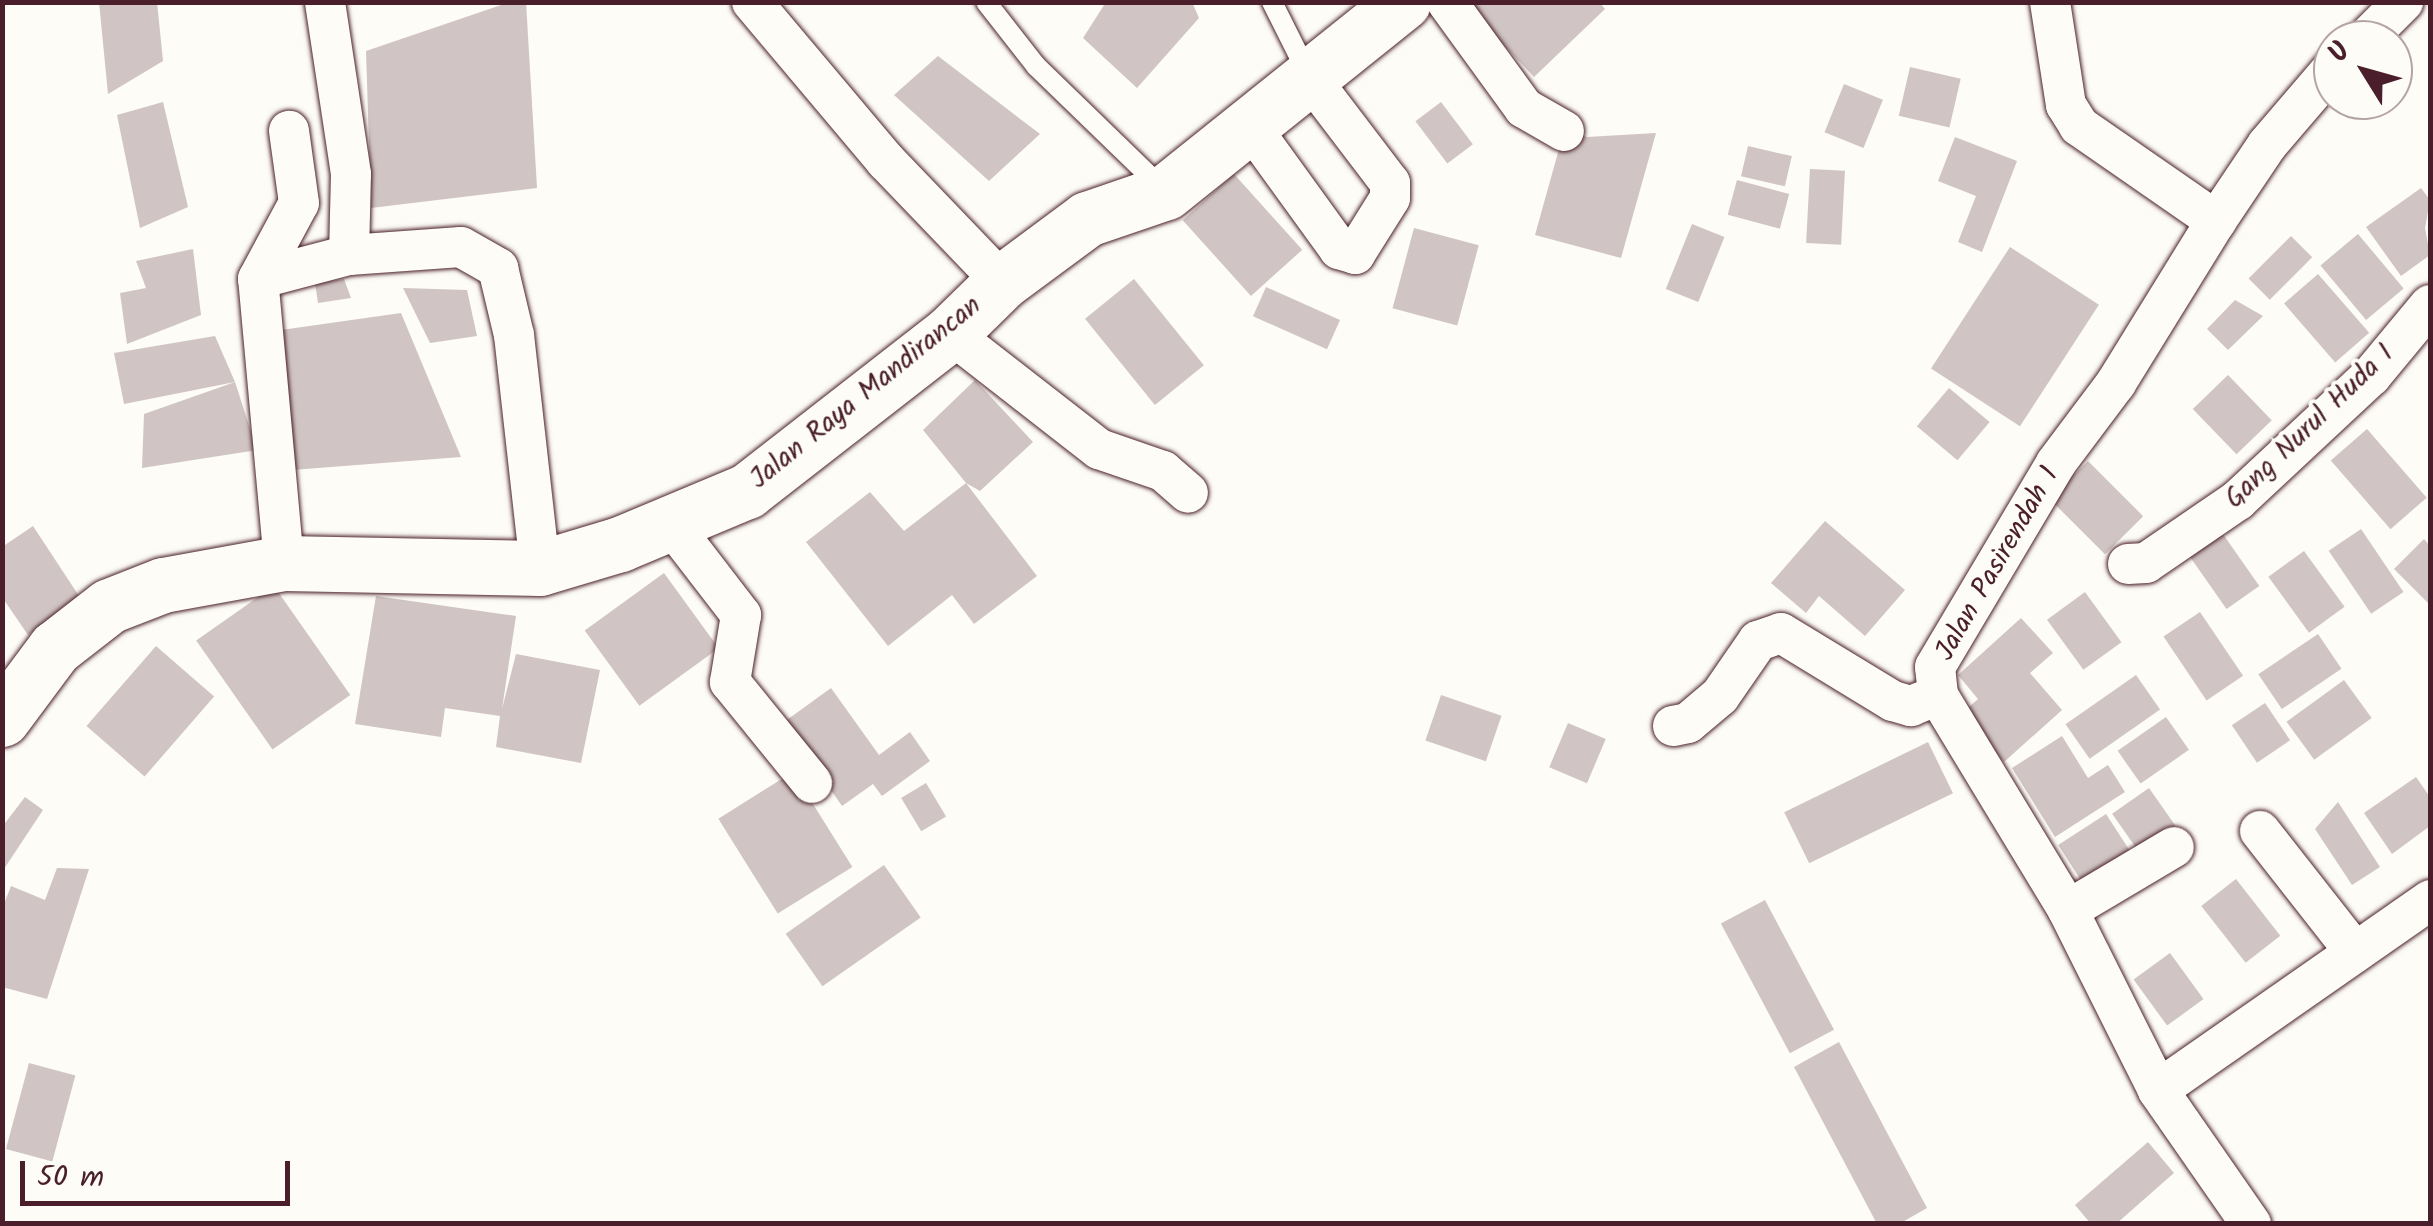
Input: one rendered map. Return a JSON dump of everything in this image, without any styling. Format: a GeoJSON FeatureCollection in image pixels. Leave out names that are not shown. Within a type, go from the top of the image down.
{"type":"FeatureCollection","features":[{"type":"Feature","properties":{"kind":"street"},"geometry":{"type":"LineString","coordinates":[[324,2],[351,174],[349,255]]}},
{"type":"Feature","properties":{"kind":"street"},"geometry":{"type":"LineString","coordinates":[[752,2],[886,161],[1002,282]]}},
{"type":"Feature","properties":{"kind":"street","name":"Jalan Raya Mandirancan"},"geometry":{"type":"LineString","coordinates":[[2,719],[55,648],[108,606],[163,585],[284,563],[540,568],[672,524],[747,491],[950,332],[1002,282],[1087,219],[1166,192],[1403,2]]}},
{"type":"Feature","properties":{"kind":"street"},"geometry":{"type":"LineString","coordinates":[[1447,2],[1524,108],[1564,131]]}},
{"type":"Feature","properties":{"kind":"street"},"geometry":{"type":"LineString","coordinates":[[2050,2],[2066,104],[2079,126],[2216,221]]}},
{"type":"Feature","properties":{"kind":"street"},"geometry":{"type":"LineString","coordinates":[[2386,20],[2404,2]]}},
{"type":"Feature","properties":{"kind":"street"},"geometry":{"type":"LineString","coordinates":[[1250,126],[1339,249],[1355,254],[1390,198],[1390,183],[1310,78]]}},
{"type":"Feature","properties":{"kind":"street","name":"Jalan Pasirendah 1"},"geometry":{"type":"LineString","coordinates":[[2252,1224],[2158,1090],[2068,910],[1938,695],[1936,666],[1950,636],[2216,221],[2267,145],[2313,91]]}},
{"type":"Feature","properties":{"kind":"street"},"geometry":{"type":"LineString","coordinates":[[284,563],[258,278],[299,203],[288,131]]}},
{"type":"Feature","properties":{"kind":"street"},"geometry":{"type":"LineString","coordinates":[[258,278],[349,255],[460,247],[498,268],[514,335],[540,568]]}},
{"type":"Feature","properties":{"kind":"street","name":"Gang Nurul Huda I"},"geometry":{"type":"LineString","coordinates":[[2128,564],[2146,564],[2238,500],[2371,376],[2430,305]]}},
{"type":"Feature","properties":{"kind":"street"},"geometry":{"type":"LineString","coordinates":[[950,332],[1099,449],[1163,471],[1188,493]]}},
{"type":"Feature","properties":{"kind":"street"},"geometry":{"type":"LineString","coordinates":[[672,524],[741,615],[730,682],[812,783]]}},
{"type":"Feature","properties":{"kind":"street"},"geometry":{"type":"LineString","coordinates":[[1672,726],[1688,723],[1720,696],[1758,642],[1781,634],[1893,701],[1911,706],[1938,695]]}},
{"type":"Feature","properties":{"kind":"street"},"geometry":{"type":"LineString","coordinates":[[2260,831],[2354,952]]}},
{"type":"Feature","properties":{"kind":"street"},"geometry":{"type":"LineString","coordinates":[[2068,910],[2174,847]]}},
{"type":"Feature","properties":{"kind":"street"},"geometry":{"type":"LineString","coordinates":[[2158,1090],[2430,900]]}},
{"type":"Feature","properties":{"kind":"lane"},"geometry":{"type":"LineString","coordinates":[[986,2],[1036,66],[1166,192]]}},
{"type":"Feature","properties":{"kind":"lane"},"geometry":{"type":"LineString","coordinates":[[1272,2],[1310,78]]}},
{"type":"Feature","properties":{"kind":"building"},"geometry":{"type":"Polygon","coordinates":[[[99,2],[157,2],[163,61],[108,94],[99,2]]]}},
{"type":"Feature","properties":{"kind":"building"},"geometry":{"type":"Polygon","coordinates":[[[510,2],[526,2],[537,188],[371,208],[366,51],[510,2]]]}},
{"type":"Feature","properties":{"kind":"building"},"geometry":{"type":"Polygon","coordinates":[[[1106,2],[1192,2],[1199,18],[1137,88],[1083,38],[1106,2]]]}},
{"type":"Feature","properties":{"kind":"building"},"geometry":{"type":"Polygon","coordinates":[[[1463,2],[1599,2],[1605,9],[1534,77],[1463,2]]]}},
{"type":"Feature","properties":{"kind":"building"},"geometry":{"type":"Polygon","coordinates":[[[938,56],[1040,134],[989,181],[894,95],[938,56]]]}},
{"type":"Feature","properties":{"kind":"building"},"geometry":{"type":"Polygon","coordinates":[[[1910,67],[1961,79],[1949,127],[1899,116],[1910,67]]]}},
{"type":"Feature","properties":{"kind":"building"},"geometry":{"type":"Polygon","coordinates":[[[1844,84],[1883,100],[1863,148],[1825,132],[1844,84]]]}},
{"type":"Feature","properties":{"kind":"building"},"geometry":{"type":"Polygon","coordinates":[[[163,102],[188,207],[140,228],[117,115],[163,102]]]}},
{"type":"Feature","properties":{"kind":"building"},"geometry":{"type":"Polygon","coordinates":[[[1441,102],[1473,144],[1447,164],[1415,121],[1441,102]]]}},
{"type":"Feature","properties":{"kind":"building"},"geometry":{"type":"Polygon","coordinates":[[[1564,131],[1587,137],[1656,133],[1621,258],[1535,235],[1564,131]]]}},
{"type":"Feature","properties":{"kind":"building"},"geometry":{"type":"Polygon","coordinates":[[[1955,137],[2017,161],[1982,252],[1958,242],[1976,196],[1938,181],[1955,137]]]}},
{"type":"Feature","properties":{"kind":"building"},"geometry":{"type":"Polygon","coordinates":[[[1748,146],[1792,156],[1785,186],[1741,176],[1748,146]]]}},
{"type":"Feature","properties":{"kind":"building"},"geometry":{"type":"Polygon","coordinates":[[[1810,169],[1845,171],[1841,245],[1806,243],[1810,169]]]}},
{"type":"Feature","properties":{"kind":"building"},"geometry":{"type":"Polygon","coordinates":[[[1234,174],[1302,250],[1251,296],[1183,220],[1234,174]]]}},
{"type":"Feature","properties":{"kind":"building"},"geometry":{"type":"Polygon","coordinates":[[[1737,180],[1789,194],[1780,229],[1728,215],[1737,180]]]}},
{"type":"Feature","properties":{"kind":"building"},"geometry":{"type":"Polygon","coordinates":[[[2421,188],[2430,200],[2425,228],[2430,255],[2401,276],[2366,227],[2421,188]]]}},
{"type":"Feature","properties":{"kind":"building"},"geometry":{"type":"Polygon","coordinates":[[[1692,224],[1724,237],[1698,302],[1666,289],[1692,224]]]}},
{"type":"Feature","properties":{"kind":"building"},"geometry":{"type":"Polygon","coordinates":[[[1414,228],[1479,245],[1457,326],[1393,308],[1414,228]]]}},
{"type":"Feature","properties":{"kind":"building"},"geometry":{"type":"Polygon","coordinates":[[[2358,234],[2404,288],[2366,320],[2320,265],[2358,234]]]}},
{"type":"Feature","properties":{"kind":"building"},"geometry":{"type":"Polygon","coordinates":[[[2291,236],[2312,257],[2270,300],[2249,278],[2291,236]]]}},
{"type":"Feature","properties":{"kind":"building"},"geometry":{"type":"Polygon","coordinates":[[[2010,247],[2099,305],[2020,426],[1931,369],[2010,247]]]}},
{"type":"Feature","properties":{"kind":"building"},"geometry":{"type":"Polygon","coordinates":[[[193,249],[201,315],[127,344],[120,293],[146,288],[136,261],[193,249]]]}},
{"type":"Feature","properties":{"kind":"building"},"geometry":{"type":"Polygon","coordinates":[[[2318,274],[2369,333],[2335,362],[2284,304],[2318,274]]]}},
{"type":"Feature","properties":{"kind":"building"},"geometry":{"type":"Polygon","coordinates":[[[344,279],[351,298],[318,303],[315,283],[344,279]]]}},
{"type":"Feature","properties":{"kind":"building"},"geometry":{"type":"Polygon","coordinates":[[[1134,279],[1204,365],[1155,405],[1085,319],[1134,279]]]}},
{"type":"Feature","properties":{"kind":"building"},"geometry":{"type":"Polygon","coordinates":[[[1266,287],[1340,320],[1327,349],[1253,316],[1266,287]]]}},
{"type":"Feature","properties":{"kind":"building"},"geometry":{"type":"Polygon","coordinates":[[[403,288],[467,290],[477,336],[430,343],[403,288]]]}},
{"type":"Feature","properties":{"kind":"building"},"geometry":{"type":"Polygon","coordinates":[[[2235,300],[2263,316],[2228,350],[2207,329],[2235,300]]]}},
{"type":"Feature","properties":{"kind":"building"},"geometry":{"type":"Polygon","coordinates":[[[401,313],[461,457],[292,470],[281,330],[401,313]]]}},
{"type":"Feature","properties":{"kind":"building"},"geometry":{"type":"Polygon","coordinates":[[[215,336],[235,382],[124,404],[114,353],[215,336]]]}},
{"type":"Feature","properties":{"kind":"building"},"geometry":{"type":"Polygon","coordinates":[[[2228,375],[2272,420],[2237,454],[2193,409],[2228,375]]]}},
{"type":"Feature","properties":{"kind":"building"},"geometry":{"type":"Polygon","coordinates":[[[975,380],[1033,442],[980,491],[966,483],[923,430],[975,380]]]}},
{"type":"Feature","properties":{"kind":"building"},"geometry":{"type":"Polygon","coordinates":[[[235,382],[257,450],[142,468],[144,414],[235,382]]]}},
{"type":"Feature","properties":{"kind":"building"},"geometry":{"type":"Polygon","coordinates":[[[1949,388],[1990,422],[1957,460],[1917,426],[1949,388]]]}},
{"type":"Feature","properties":{"kind":"building"},"geometry":{"type":"Polygon","coordinates":[[[2367,429],[2427,498],[2390,529],[2331,460],[2367,429]]]}},
{"type":"Feature","properties":{"kind":"building"},"geometry":{"type":"Polygon","coordinates":[[[2088,461],[2143,516],[2105,554],[2050,499],[2088,461]]]}},
{"type":"Feature","properties":{"kind":"building"},"geometry":{"type":"Polygon","coordinates":[[[966,483],[1037,576],[974,624],[952,595],[888,646],[806,542],[870,492],[904,531],[966,483]]]}},
{"type":"Feature","properties":{"kind":"building"},"geometry":{"type":"Polygon","coordinates":[[[1825,521],[1905,590],[1865,636],[1819,596],[1806,613],[1771,583],[1825,521]]]}},
{"type":"Feature","properties":{"kind":"building"},"geometry":{"type":"Polygon","coordinates":[[[33,526],[81,599],[28,635],[2,597],[2,547],[33,526]]]}},
{"type":"Feature","properties":{"kind":"building"},"geometry":{"type":"Polygon","coordinates":[[[2218,527],[2259,586],[2227,609],[2185,550],[2218,527]]]}},
{"type":"Feature","properties":{"kind":"building"},"geometry":{"type":"Polygon","coordinates":[[[2361,529],[2403,592],[2371,614],[2329,551],[2361,529]]]}},
{"type":"Feature","properties":{"kind":"building"},"geometry":{"type":"Polygon","coordinates":[[[2424,539],[2430,546],[2428,603],[2394,569],[2424,539]]]}},
{"type":"Feature","properties":{"kind":"building"},"geometry":{"type":"Polygon","coordinates":[[[2304,551],[2345,607],[2309,633],[2268,577],[2304,551]]]}},
{"type":"Feature","properties":{"kind":"building"},"geometry":{"type":"Polygon","coordinates":[[[664,573],[719,648],[639,706],[585,631],[664,573]]]}},
{"type":"Feature","properties":{"kind":"building"},"geometry":{"type":"Polygon","coordinates":[[[274,586],[350,695],[272,749],[196,640],[274,586]]]}},
{"type":"Feature","properties":{"kind":"building"},"geometry":{"type":"Polygon","coordinates":[[[2085,592],[2121,642],[2083,670],[2047,620],[2085,592]]]}},
{"type":"Feature","properties":{"kind":"building"},"geometry":{"type":"Polygon","coordinates":[[[376,596],[516,616],[502,709],[516,654],[600,670],[581,763],[496,747],[500,716],[445,708],[441,737],[355,724],[376,596]]]}},
{"type":"Feature","properties":{"kind":"building"},"geometry":{"type":"Polygon","coordinates":[[[2200,612],[2243,676],[2207,700],[2164,637],[2200,612]]]}},
{"type":"Feature","properties":{"kind":"building"},"geometry":{"type":"Polygon","coordinates":[[[2021,618],[2053,653],[2030,673],[2062,710],[2004,762],[1961,714],[1978,699],[1958,675],[2021,618]]]}},
{"type":"Feature","properties":{"kind":"building"},"geometry":{"type":"Polygon","coordinates":[[[2318,634],[2341,669],[2282,709],[2258,674],[2318,634]]]}},
{"type":"Feature","properties":{"kind":"building"},"geometry":{"type":"Polygon","coordinates":[[[156,646],[214,697],[145,777],[86,726],[156,646]]]}},
{"type":"Feature","properties":{"kind":"building"},"geometry":{"type":"Polygon","coordinates":[[[2136,675],[2160,709],[2090,759],[2066,724],[2136,675]]]}},
{"type":"Feature","properties":{"kind":"building"},"geometry":{"type":"Polygon","coordinates":[[[2344,680],[2372,718],[2314,760],[2287,722],[2344,680]]]}},
{"type":"Feature","properties":{"kind":"building"},"geometry":{"type":"Polygon","coordinates":[[[831,688],[879,755],[910,732],[930,761],[882,796],[873,784],[842,806],[784,722],[831,688]]]}},
{"type":"Feature","properties":{"kind":"building"},"geometry":{"type":"Polygon","coordinates":[[[1441,695],[1502,716],[1486,761],[1425,740],[1441,695]]]}},
{"type":"Feature","properties":{"kind":"building"},"geometry":{"type":"Polygon","coordinates":[[[2265,703],[2290,740],[2257,763],[2232,725],[2265,703]]]}},
{"type":"Feature","properties":{"kind":"building"},"geometry":{"type":"Polygon","coordinates":[[[2166,717],[2189,750],[2141,784],[2118,751],[2166,717]]]}},
{"type":"Feature","properties":{"kind":"building"},"geometry":{"type":"Polygon","coordinates":[[[1568,723],[1606,739],[1587,783],[1549,767],[1568,723]]]}},
{"type":"Feature","properties":{"kind":"building"},"geometry":{"type":"Polygon","coordinates":[[[2062,736],[2088,778],[2108,765],[2125,792],[2055,837],[2012,768],[2062,736]]]}},
{"type":"Feature","properties":{"kind":"building"},"geometry":{"type":"Polygon","coordinates":[[[1928,742],[1953,793],[1809,863],[1784,812],[1928,742]]]}},
{"type":"Feature","properties":{"kind":"building"},"geometry":{"type":"Polygon","coordinates":[[[793,772],[852,867],[778,914],[718,819],[793,772]]]}},
{"type":"Feature","properties":{"kind":"building"},"geometry":{"type":"Polygon","coordinates":[[[2416,777],[2430,797],[2430,826],[2392,854],[2364,813],[2416,777]]]}},
{"type":"Feature","properties":{"kind":"building"},"geometry":{"type":"Polygon","coordinates":[[[926,783],[946,816],[921,831],[901,798],[926,783]]]}},
{"type":"Feature","properties":{"kind":"building"},"geometry":{"type":"Polygon","coordinates":[[[2149,788],[2178,830],[2141,856],[2112,814],[2149,788]]]}},
{"type":"Feature","properties":{"kind":"building"},"geometry":{"type":"Polygon","coordinates":[[[25,797],[43,810],[2,872],[2,827],[25,797]]]}},
{"type":"Feature","properties":{"kind":"building"},"geometry":{"type":"Polygon","coordinates":[[[2338,802],[2380,867],[2352,885],[2315,829],[2338,802]]]}},
{"type":"Feature","properties":{"kind":"building"},"geometry":{"type":"Polygon","coordinates":[[[2106,814],[2133,856],[2085,887],[2058,845],[2106,814]]]}},
{"type":"Feature","properties":{"kind":"building"},"geometry":{"type":"Polygon","coordinates":[[[884,865],[921,917],[822,986],[786,934],[884,865]]]}},
{"type":"Feature","properties":{"kind":"building"},"geometry":{"type":"Polygon","coordinates":[[[57,868],[89,869],[47,999],[2,987],[2,909],[11,886],[45,900],[57,868]]]}},
{"type":"Feature","properties":{"kind":"building"},"geometry":{"type":"Polygon","coordinates":[[[2236,879],[2280,936],[2246,963],[2201,906],[2236,879]]]}},
{"type":"Feature","properties":{"kind":"building"},"geometry":{"type":"Polygon","coordinates":[[[1765,900],[1834,1030],[1790,1053],[1721,923],[1765,900]]]}},
{"type":"Feature","properties":{"kind":"building"},"geometry":{"type":"Polygon","coordinates":[[[2170,953],[2204,999],[2167,1026],[2134,979],[2170,953]]]}},
{"type":"Feature","properties":{"kind":"building"},"geometry":{"type":"Polygon","coordinates":[[[1839,1042],[1927,1208],[1899,1224],[1877,1224],[1794,1067],[1839,1042]]]}},
{"type":"Feature","properties":{"kind":"building"},"geometry":{"type":"Polygon","coordinates":[[[29,1063],[75,1075],[52,1161],[6,1149],[29,1063]]]}},
{"type":"Feature","properties":{"kind":"building"},"geometry":{"type":"Polygon","coordinates":[[[2148,1142],[2174,1173],[2116,1224],[2091,1224],[2075,1205],[2148,1142]]]}}]}
